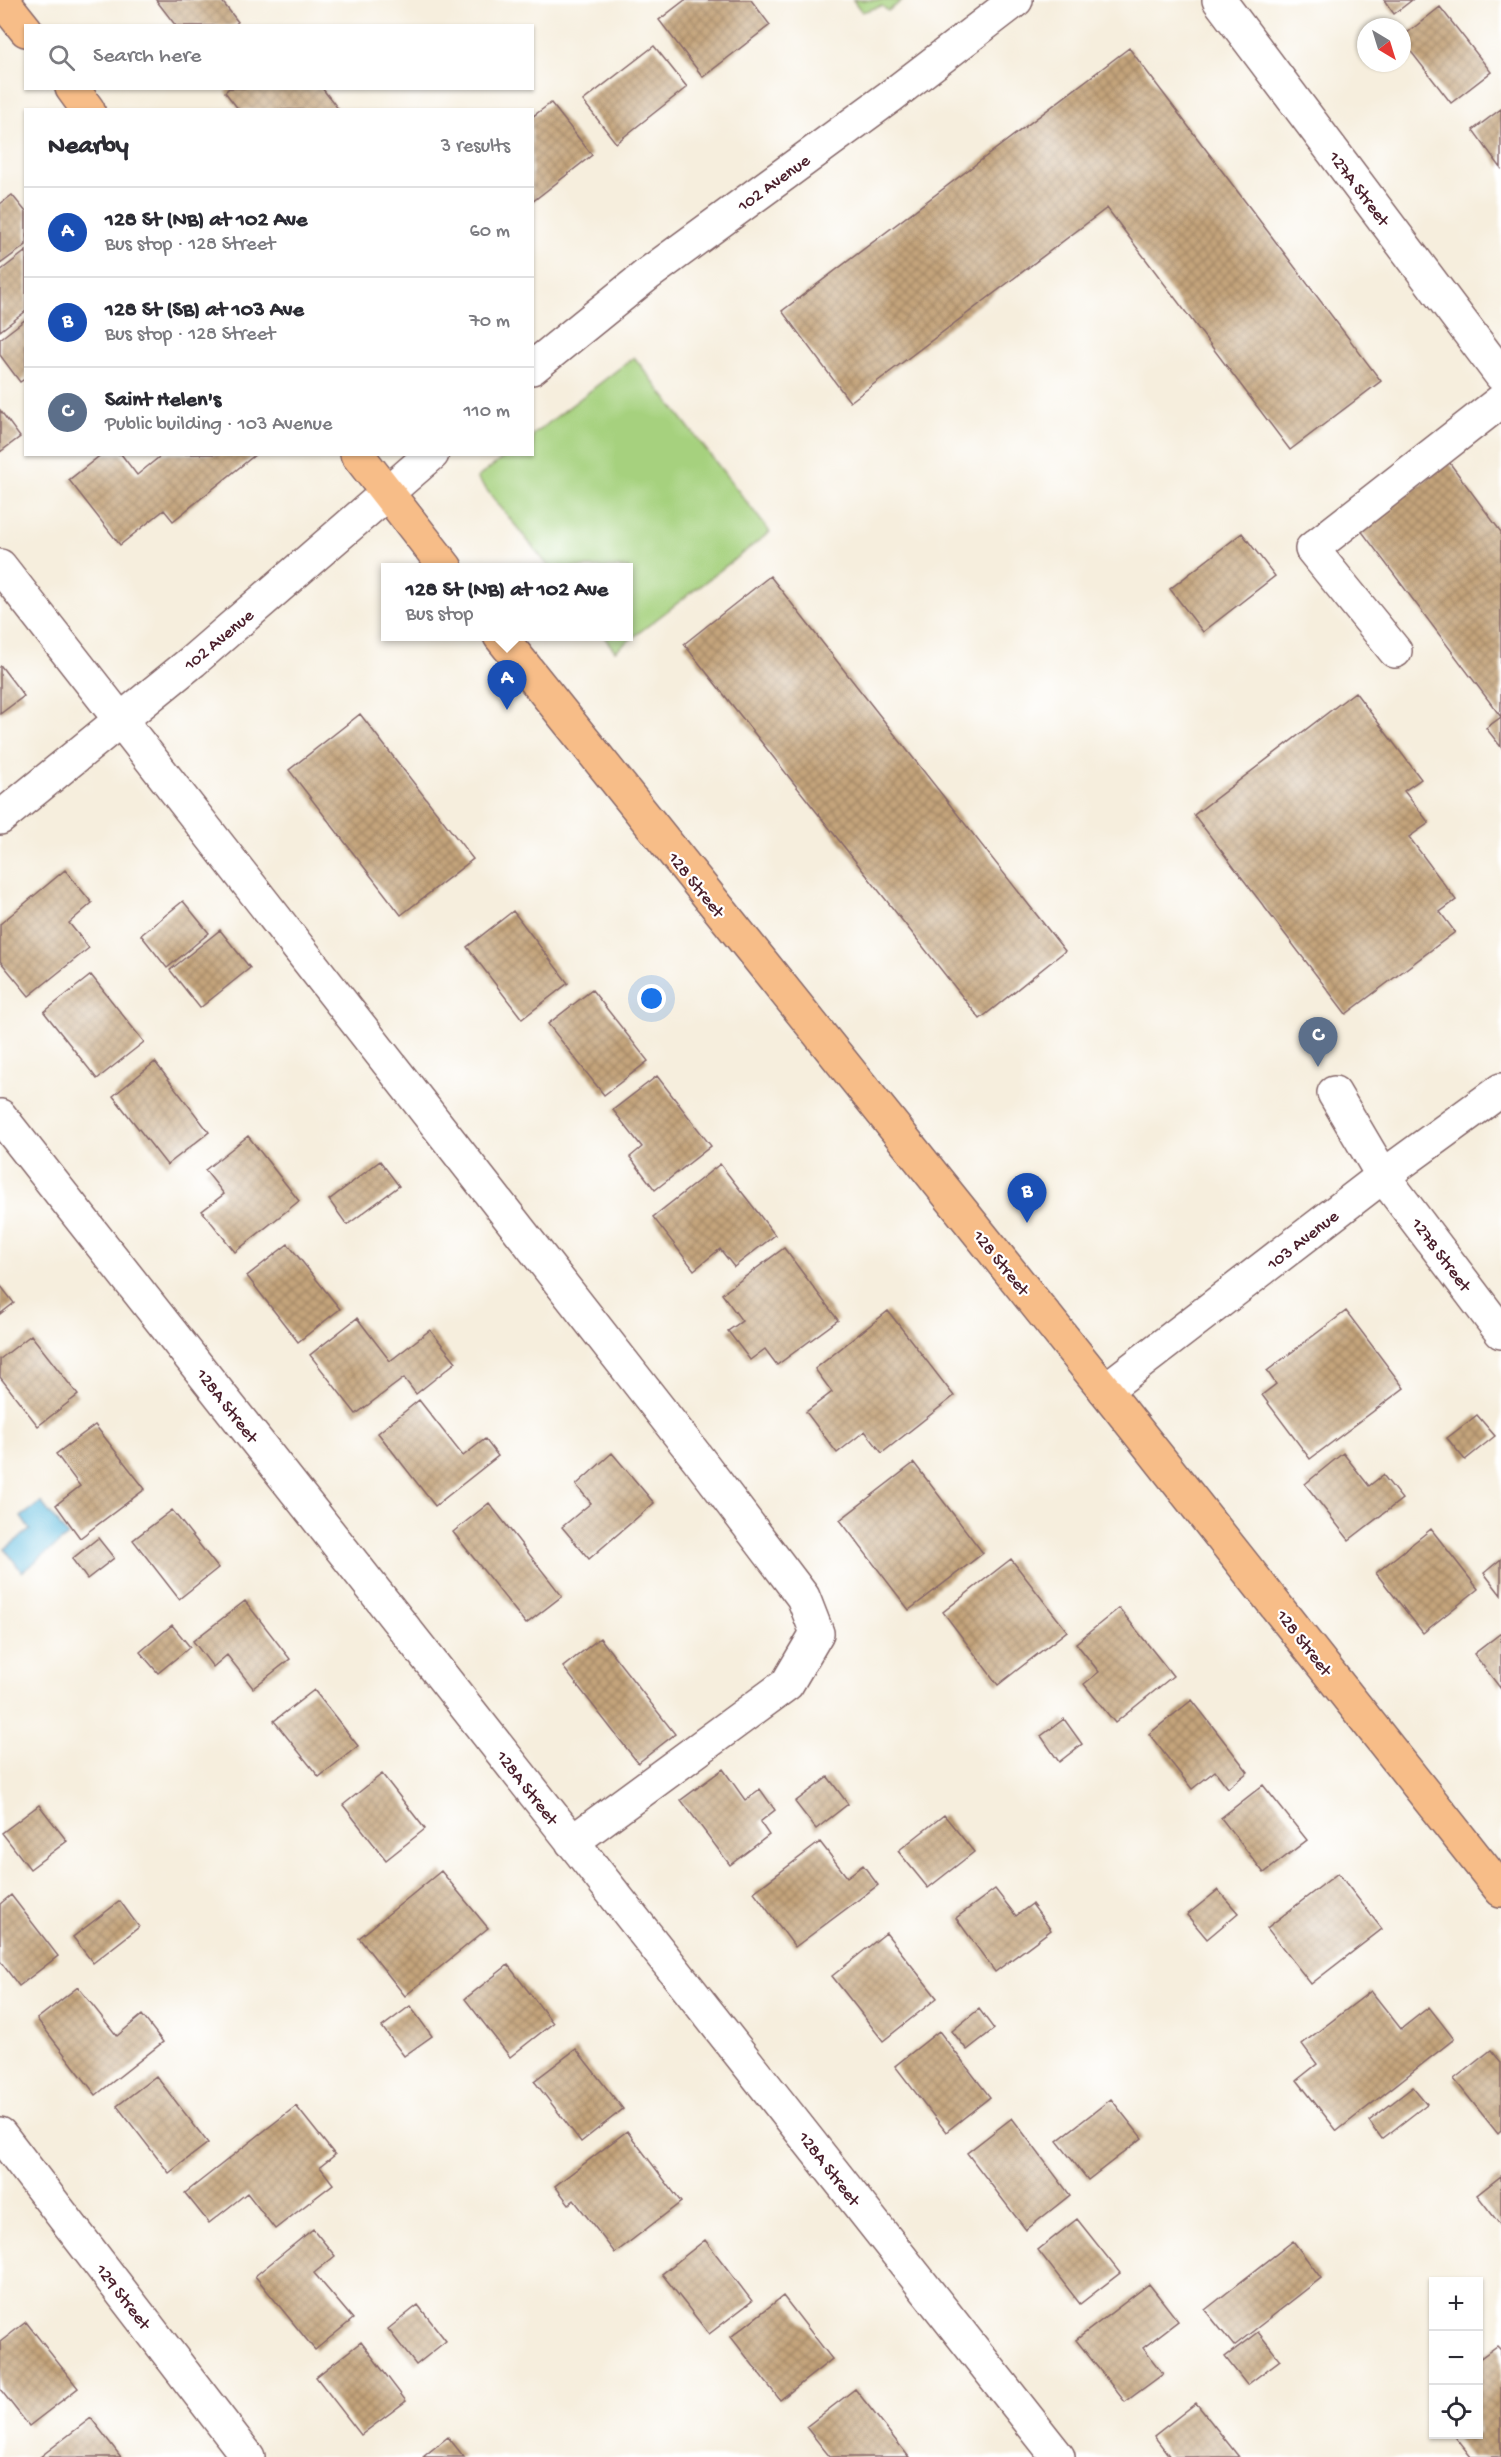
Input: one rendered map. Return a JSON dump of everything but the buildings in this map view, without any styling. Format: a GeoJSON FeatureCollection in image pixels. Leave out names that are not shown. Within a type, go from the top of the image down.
{"type":"FeatureCollection","features":[{"type":"Feature","properties":{"kind":"main road"},"geometry":{"type":"LineString","coordinates":[[2,0],[24,28]]}},
{"type":"Feature","properties":{"kind":"main road"},"geometry":{"type":"LineString","coordinates":[[73,90],[87,108]]}},
{"type":"Feature","properties":{"kind":"main road"},"geometry":{"type":"LineString","coordinates":[[359,456],[443,563]]}},
{"type":"Feature","properties":{"kind":"main road","name":"128 Street"},"geometry":{"type":"LineString","coordinates":[[504,641],[1105,1390],[1501,1890]]}},
{"type":"Feature","properties":{"kind":"street","name":"102 Avenue"},"geometry":{"type":"LineString","coordinates":[[534,366],[648,274],[891,96],[1016,0]]}},
{"type":"Feature","properties":{"kind":"street","name":"127A Street"},"geometry":{"type":"LineString","coordinates":[[1219,0],[1501,375]]}},
{"type":"Feature","properties":{"kind":"street"},"geometry":{"type":"LineString","coordinates":[[1395,651],[1312,549],[1501,401]]}},
{"type":"Feature","properties":{"kind":"street","name":"102 Avenue"},"geometry":{"type":"LineString","coordinates":[[0,818],[121,721],[430,456]]}},
{"type":"Feature","properties":{"kind":"street"},"geometry":{"type":"LineString","coordinates":[[0,566],[699,1460],[803,1597],[817,1633],[787,1684],[572,1842]]}},
{"type":"Feature","properties":{"kind":"street","name":"103 Avenue"},"geometry":{"type":"LineString","coordinates":[[1105,1390],[1383,1176],[1501,1090]]}},
{"type":"Feature","properties":{"kind":"street","name":"127B Street"},"geometry":{"type":"LineString","coordinates":[[1334,1093],[1383,1176],[1501,1332]]}},
{"type":"Feature","properties":{"kind":"street","name":"128A Street"},"geometry":{"type":"LineString","coordinates":[[0,1116],[1058,2457]]}},
{"type":"Feature","properties":{"kind":"street","name":"129 Street"},"geometry":{"type":"LineString","coordinates":[[0,2134],[248,2457]]}},
{"type":"Feature","properties":{"kind":"green space"},"geometry":{"type":"Polygon","coordinates":[[[853,0],[903,0],[888,11],[882,6],[862,12],[853,0]]]}},
{"type":"Feature","properties":{"kind":"green space"},"geometry":{"type":"Polygon","coordinates":[[[634,357],[770,532],[633,637],[633,563],[546,563],[477,478],[506,456],[534,456],[534,434],[634,357]]]}},
{"type":"Feature","properties":{"kind":"green space"},"geometry":{"type":"Polygon","coordinates":[[[607,641],[628,641],[615,651],[607,641]]]}},
{"type":"Feature","properties":{"kind":"water"},"geometry":{"type":"Polygon","coordinates":[[[41,1502],[68,1536],[22,1572],[5,1549],[30,1530],[21,1517],[41,1502]]]}},
{"type":"Feature","properties":{"kind":"place","name":"128 St (NB) at 102 Ave"},"geometry":{"type":"Point","coordinates":[507,710]}},
{"type":"Feature","properties":{"kind":"place","name":"Saint Helen's"},"geometry":{"type":"Point","coordinates":[1318,1067]}},
{"type":"Feature","properties":{"kind":"place","name":"128 St (SB) at 103 Ave"},"geometry":{"type":"Point","coordinates":[1027,1223]}}]}
